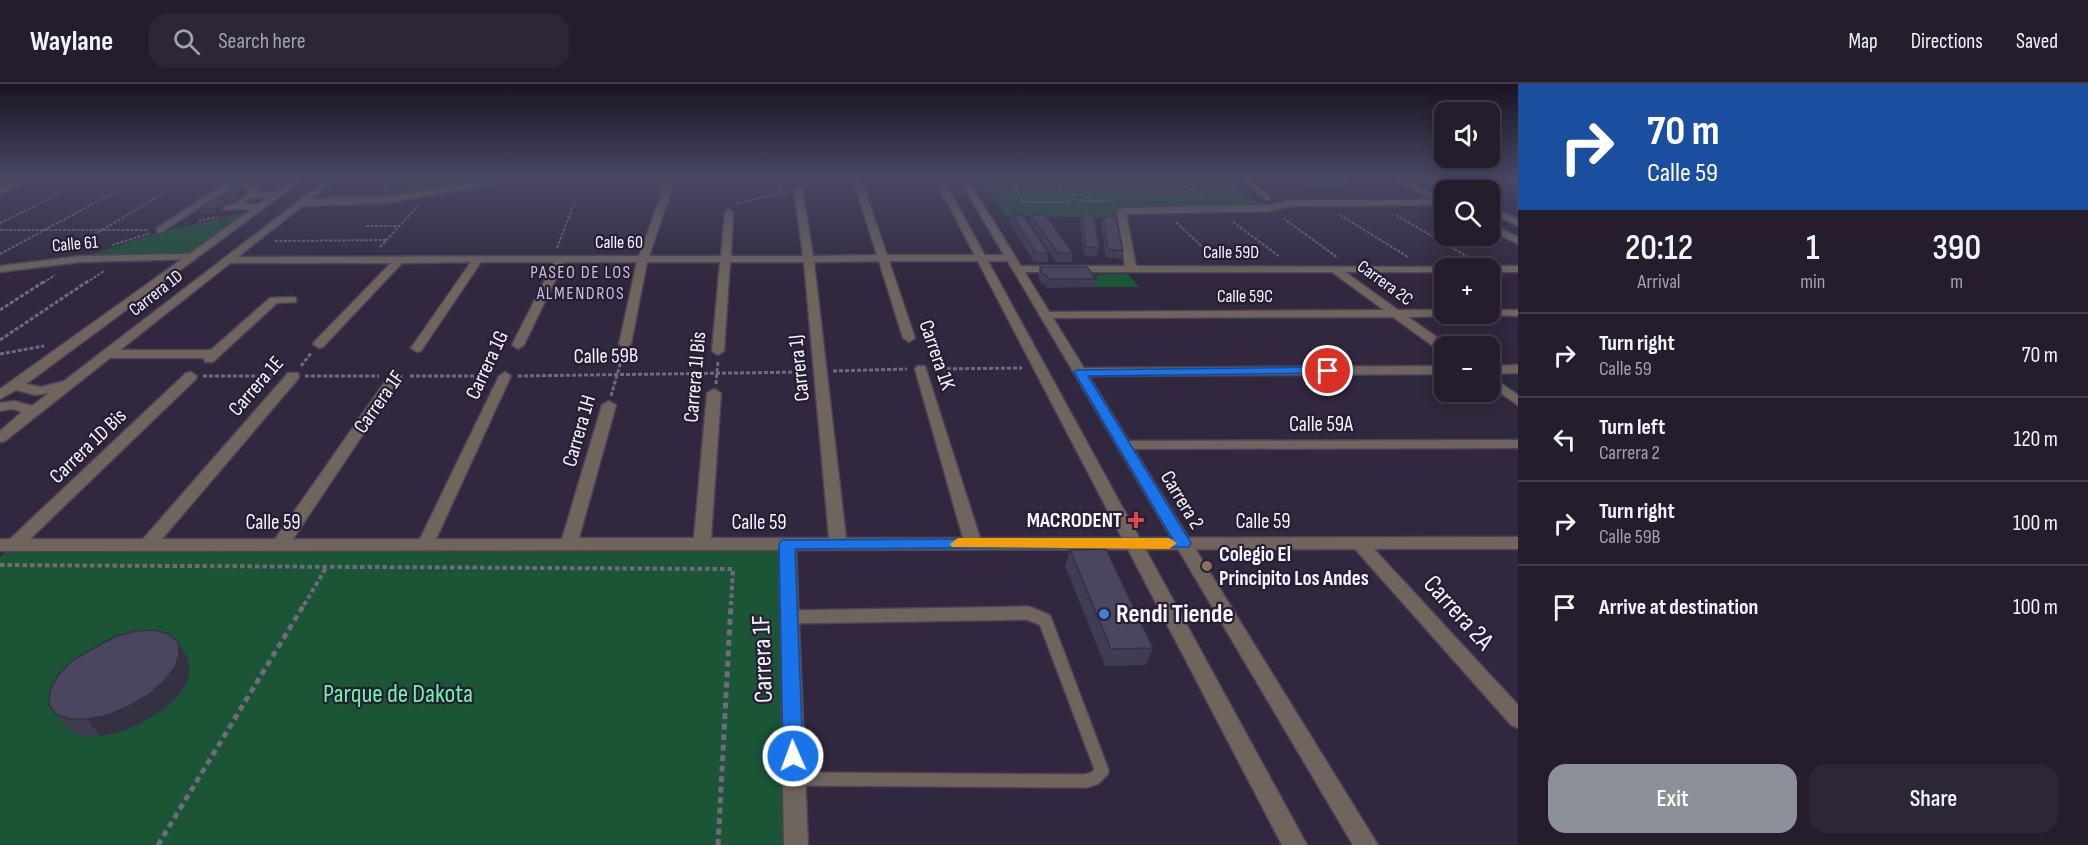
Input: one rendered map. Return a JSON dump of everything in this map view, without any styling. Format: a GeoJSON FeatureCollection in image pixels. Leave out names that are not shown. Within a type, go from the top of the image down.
{"type":"FeatureCollection","features":[{"type":"Feature","properties":{"kind":"street"},"geometry":{"type":"LineString","coordinates":[[160,230],[188,213]]}},
{"type":"Feature","properties":{"kind":"street","name":"Carrera 1D"},"geometry":{"type":"LineString","coordinates":[[0,395],[253,213]]}},
{"type":"Feature","properties":{"kind":"street","name":"Carrera 1D"},"geometry":{"type":"LineString","coordinates":[[0,438],[289,213]]}},
{"type":"Feature","properties":{"kind":"street"},"geometry":{"type":"LineString","coordinates":[[625,344],[643,259],[659,213]]}},
{"type":"Feature","properties":{"kind":"street","name":"Carrera 1I Bis"},"geometry":{"type":"LineString","coordinates":[[718,351],[729,213]]}},
{"type":"Feature","properties":{"kind":"street","name":"Carrera 1J"},"geometry":{"type":"LineString","coordinates":[[802,213],[809,259],[838,544]]}},
{"type":"Feature","properties":{"kind":"street","name":"Carrera 1K"},"geometry":{"type":"LineString","coordinates":[[868,213],[909,338]]}},
{"type":"Feature","properties":{"kind":"street","name":"Carrera 2"},"geometry":{"type":"LineString","coordinates":[[968,213],[982,258],[1295,845]]}},
{"type":"Feature","properties":{"kind":"street","name":"Carrera 2"},"geometry":{"type":"LineString","coordinates":[[971,213],[1014,263],[1366,845]]}},
{"type":"Feature","properties":{"kind":"street"},"geometry":{"type":"LineString","coordinates":[[1121,213],[1131,269]]}},
{"type":"Feature","properties":{"kind":"street"},"geometry":{"type":"LineString","coordinates":[[1500,214],[1518,223]]}},
{"type":"Feature","properties":{"kind":"street"},"geometry":{"type":"LineString","coordinates":[[1500,232],[1518,241]]}},
{"type":"Feature","properties":{"kind":"street","name":"Calle 61"},"geometry":{"type":"LineString","coordinates":[[0,269],[80,259],[190,257]]}},
{"type":"Feature","properties":{"kind":"street","name":"Calle 60"},"geometry":{"type":"LineString","coordinates":[[228,260],[982,258],[1014,263]]}},
{"type":"Feature","properties":{"kind":"street"},"geometry":{"type":"LineString","coordinates":[[319,344],[400,259]]}},
{"type":"Feature","properties":{"kind":"street","name":"Carrera 1F"},"geometry":{"type":"LineString","coordinates":[[417,348],[478,259]]}},
{"type":"Feature","properties":{"kind":"street","name":"Carrera 1G"},"geometry":{"type":"LineString","coordinates":[[518,345],[561,259]]}},
{"type":"Feature","properties":{"kind":"street","name":"Calle 59D"},"geometry":{"type":"LineString","coordinates":[[1014,263],[1131,269],[1434,268]]}},
{"type":"Feature","properties":{"kind":"street","name":"Carrera 2C"},"geometry":{"type":"LineString","coordinates":[[1334,269],[1434,341]]}},
{"type":"Feature","properties":{"kind":"street"},"geometry":{"type":"LineString","coordinates":[[1500,269],[1518,269]]}},
{"type":"Feature","properties":{"kind":"street"},"geometry":{"type":"LineString","coordinates":[[108,354],[212,357],[274,300],[292,300]]}},
{"type":"Feature","properties":{"kind":"street"},"geometry":{"type":"LineString","coordinates":[[1500,313],[1518,313]]}},
{"type":"Feature","properties":{"kind":"street","name":"Calle 59C"},"geometry":{"type":"LineString","coordinates":[[1045,315],[1434,314]]}},
{"type":"Feature","properties":{"kind":"street","name":"Carrera 1K"},"geometry":{"type":"LineString","coordinates":[[921,369],[973,544]]}},
{"type":"Feature","properties":{"kind":"street"},"geometry":{"type":"LineString","coordinates":[[1500,370],[1518,369]]}},
{"type":"Feature","properties":{"kind":"street"},"geometry":{"type":"LineString","coordinates":[[1080,372],[1434,370]]}},
{"type":"Feature","properties":{"kind":"street","name":"Carrera 1D Bis"},"geometry":{"type":"LineString","coordinates":[[7,545],[191,376]]}},
{"type":"Feature","properties":{"kind":"street","name":"Carrera 1E"},"geometry":{"type":"LineString","coordinates":[[147,545],[293,376]]}},
{"type":"Feature","properties":{"kind":"street","name":"Carrera 1F"},"geometry":{"type":"LineString","coordinates":[[280,545],[396,376]]}},
{"type":"Feature","properties":{"kind":"street","name":"Carrera 1G"},"geometry":{"type":"LineString","coordinates":[[425,545],[505,376]]}},
{"type":"Feature","properties":{"kind":"street"},"geometry":{"type":"LineString","coordinates":[[19,382],[19,386],[24,390],[33,391],[72,382]]}},
{"type":"Feature","properties":{"kind":"street"},"geometry":{"type":"LineString","coordinates":[[1500,388],[1518,401]]}},
{"type":"Feature","properties":{"kind":"street","name":"Carrera 1I Bis"},"geometry":{"type":"LineString","coordinates":[[702,544],[714,393]]}},
{"type":"Feature","properties":{"kind":"street","name":"Carrera 1H"},"geometry":{"type":"LineString","coordinates":[[569,544],[609,405]]}},
{"type":"Feature","properties":{"kind":"street"},"geometry":{"type":"LineString","coordinates":[[0,406],[24,406],[29,410],[29,415]]}},
{"type":"Feature","properties":{"kind":"street","name":"Calle 59A"},"geometry":{"type":"LineString","coordinates":[[1124,445],[1518,444]]}},
{"type":"Feature","properties":{"kind":"street","name":"Carrera 2A"},"geometry":{"type":"LineString","coordinates":[[1359,543],[1518,719]]}},
{"type":"Feature","properties":{"kind":"street","name":"Calle 59"},"geometry":{"type":"LineString","coordinates":[[7,545],[1518,543]]}},
{"type":"Feature","properties":{"kind":"street","name":"Carrera 1F"},"geometry":{"type":"LineString","coordinates":[[787,544],[796,845]]}},
{"type":"Feature","properties":{"kind":"lane"},"geometry":{"type":"LineString","coordinates":[[788,617],[1028,613],[1037,615],[1045,620],[1102,771],[1095,778],[1086,781],[794,779]]}},
{"type":"Feature","properties":{"kind":"path"},"geometry":{"type":"LineString","coordinates":[[0,223],[21,213]]}},
{"type":"Feature","properties":{"kind":"path"},"geometry":{"type":"LineString","coordinates":[[0,254],[75,213]]}},
{"type":"Feature","properties":{"kind":"path"},"geometry":{"type":"LineString","coordinates":[[73,247],[131,213]]}},
{"type":"Feature","properties":{"kind":"path"},"geometry":{"type":"LineString","coordinates":[[371,259],[412,213]]}},
{"type":"Feature","properties":{"kind":"path"},"geometry":{"type":"LineString","coordinates":[[561,259],[557,247],[570,213]]}},
{"type":"Feature","properties":{"kind":"path"},"geometry":{"type":"LineString","coordinates":[[1166,213],[1225,269]]}},
{"type":"Feature","properties":{"kind":"path"},"geometry":{"type":"LineString","coordinates":[[1221,213],[1294,268]]}},
{"type":"Feature","properties":{"kind":"path","name":"Carrera 2C"},"geometry":{"type":"LineString","coordinates":[[1280,213],[1353,268]]}},
{"type":"Feature","properties":{"kind":"path"},"geometry":{"type":"LineString","coordinates":[[1336,213],[1426,268]]}},
{"type":"Feature","properties":{"kind":"path"},"geometry":{"type":"LineString","coordinates":[[1391,213],[1470,258]]}},
{"type":"Feature","properties":{"kind":"path"},"geometry":{"type":"LineString","coordinates":[[0,230],[160,230],[225,215]]}},
{"type":"Feature","properties":{"kind":"path"},"geometry":{"type":"LineString","coordinates":[[366,226],[400,226]]}},
{"type":"Feature","properties":{"kind":"path"},"geometry":{"type":"LineString","coordinates":[[253,241],[386,240]]}},
{"type":"Feature","properties":{"kind":"path"},"geometry":{"type":"LineString","coordinates":[[0,340],[125,258]]}},
{"type":"Feature","properties":{"kind":"path"},"geometry":{"type":"LineString","coordinates":[[0,310],[80,259]]}},
{"type":"Feature","properties":{"kind":"path","name":"Carrera 1E"},"geometry":{"type":"LineString","coordinates":[[293,376],[319,344]]}},
{"type":"Feature","properties":{"kind":"path","name":"Carrera 1H"},"geometry":{"type":"LineString","coordinates":[[609,405],[625,344]]}},
{"type":"Feature","properties":{"kind":"path"},"geometry":{"type":"LineString","coordinates":[[0,354],[50,345]]}},
{"type":"Feature","properties":{"kind":"path","name":"Carrera 1I Bis"},"geometry":{"type":"LineString","coordinates":[[714,393],[718,374],[718,351]]}},
{"type":"Feature","properties":{"kind":"path","name":"Calle 59B"},"geometry":{"type":"LineString","coordinates":[[191,376],[618,375],[1022,368]]}},
{"type":"Feature","properties":{"kind":"path"},"geometry":{"type":"LineString","coordinates":[[0,565],[733,569],[718,845]]}},
{"type":"Feature","properties":{"kind":"path"},"geometry":{"type":"LineString","coordinates":[[159,845],[326,567]]}},
{"type":"Feature","properties":{"kind":"green space"},"geometry":{"type":"Polygon","coordinates":[[[245,213],[187,255],[86,256],[163,231],[245,213]]]}},
{"type":"Feature","properties":{"kind":"green space"},"geometry":{"type":"Polygon","coordinates":[[[1003,213],[1121,213],[1119,218],[1005,216],[1003,213]]]}},
{"type":"Feature","properties":{"kind":"green space"},"geometry":{"type":"Polygon","coordinates":[[[1128,274],[1139,287],[1094,287],[1085,275],[1128,274]]]}},
{"type":"Feature","properties":{"kind":"green space","name":"Parque de Dakota"},"geometry":{"type":"Polygon","coordinates":[[[787,544],[796,845],[0,845],[0,557],[14,545],[787,544]]]}},
{"type":"Feature","properties":{"kind":"building"},"geometry":{"type":"Polygon","coordinates":[[[1082,213],[1094,215],[1099,248],[1086,247],[1082,213]]]}},
{"type":"Feature","properties":{"kind":"building"},"geometry":{"type":"Polygon","coordinates":[[[1012,215],[1023,215],[1049,253],[1036,253],[1012,215]]]}},
{"type":"Feature","properties":{"kind":"building"},"geometry":{"type":"Polygon","coordinates":[[[1031,215],[1045,215],[1073,253],[1058,253],[1031,215]]]}},
{"type":"Feature","properties":{"kind":"building"},"geometry":{"type":"Polygon","coordinates":[[[1103,216],[1116,217],[1123,251],[1108,249],[1103,216]]]}},
{"type":"Feature","properties":{"kind":"building"},"geometry":{"type":"Polygon","coordinates":[[[1040,267],[1087,267],[1096,279],[1049,279],[1043,275],[1040,267]]]}},
{"type":"Feature","properties":{"kind":"building"},"geometry":{"type":"Polygon","coordinates":[[[1106,549],[1153,648],[1111,649],[1070,550],[1106,549]]]}},
{"type":"Feature","properties":{"kind":"building"},"geometry":{"type":"Polygon","coordinates":[[[154,630],[169,634],[178,642],[179,654],[175,667],[148,695],[108,715],[87,719],[69,719],[56,714],[49,705],[50,691],[58,675],[73,660],[114,637],[135,631],[154,630]]]}},
{"type":"Feature","properties":{"kind":"slow traffic"},"geometry":{"type":"LineString","coordinates":[[958,544],[1169,543]]}},
{"type":"Feature","properties":{"kind":"place","name":"MACRODENT"},"geometry":{"type":"Point","coordinates":[1136,520]}},
{"type":"Feature","properties":{"kind":"place","name":"Colegio El Principito Los Andes"},"geometry":{"type":"Point","coordinates":[1207,566]}},
{"type":"Feature","properties":{"kind":"place","name":"Rendi Tiende"},"geometry":{"type":"Point","coordinates":[1104,614]}},
{"type":"Feature","properties":{"kind":"district","name":"PASEO DE LOS ALMENDROS"},"geometry":{"type":"Point","coordinates":[581,282]}},
{"type":"Feature","properties":{"kind":"route"},"geometry":{"type":"LineString","coordinates":[[793,756],[787,544],[1183,543],[1080,372],[1328,371]]}}]}
